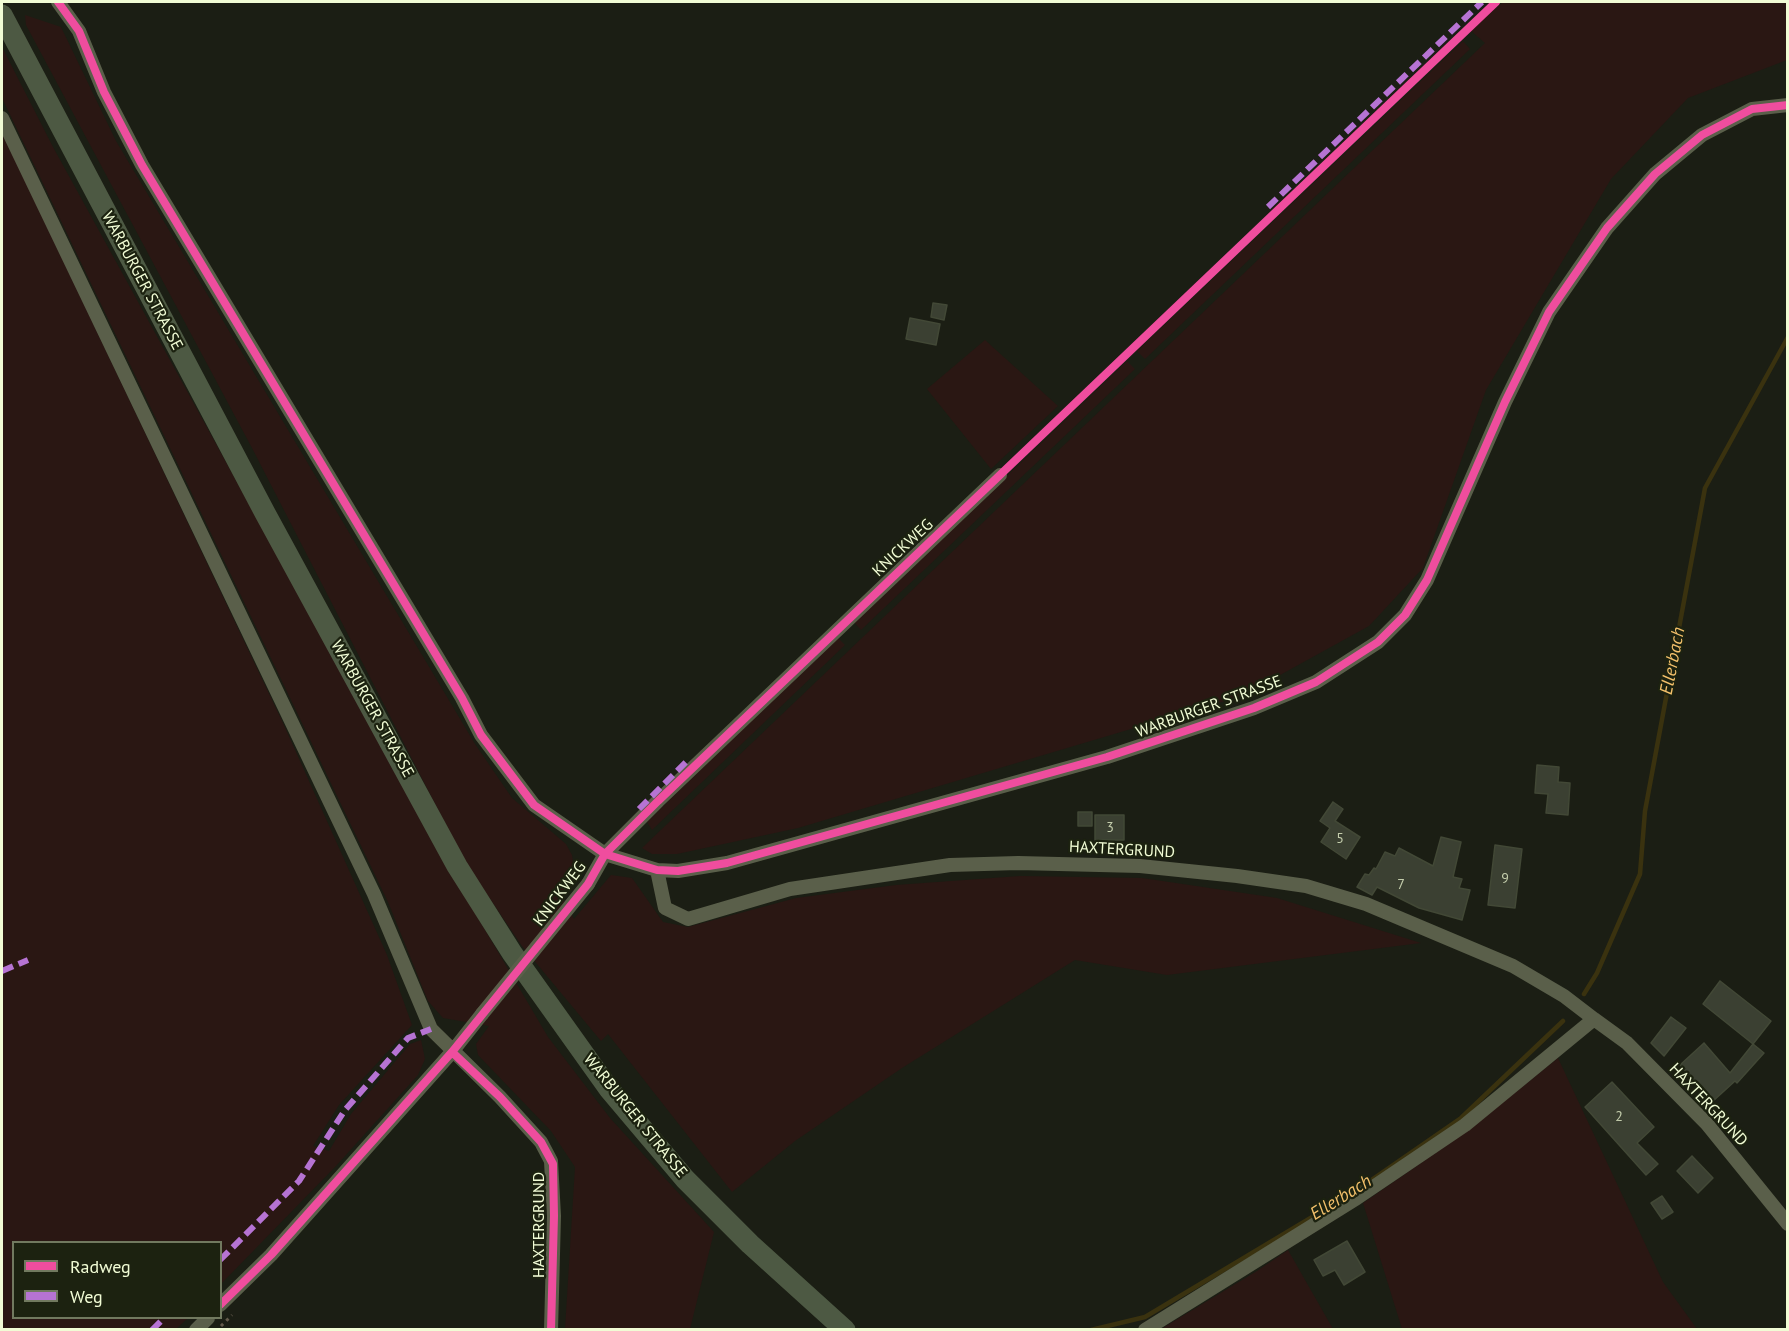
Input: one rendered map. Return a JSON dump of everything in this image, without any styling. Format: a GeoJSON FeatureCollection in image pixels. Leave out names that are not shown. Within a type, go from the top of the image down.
{"type":"FeatureCollection","features":[{"type":"Feature","properties":{"kind":"main road","name":"WARBURGER STRASSE"},"geometry":{"type":"LineString","coordinates":[[2,15],[265,513],[457,866],[512,952],[609,1089],[685,1179],[750,1244],[845,1329]]}},
{"type":"Feature","properties":{"kind":"street","name":"WARBURGER STRASSE"},"geometry":{"type":"LineString","coordinates":[[58,2],[79,31],[104,92],[157,191],[462,698],[481,735],[534,805],[605,854],[657,870],[678,871],[727,863],[1119,753],[1254,708],[1316,682],[1378,642],[1405,615],[1427,580],[1505,402],[1549,312],[1607,228],[1655,174],[1702,135],[1752,109],[1788,105]]}},
{"type":"Feature","properties":{"kind":"street","name":"HAXTERGRUND"},"geometry":{"type":"LineString","coordinates":[[2,118],[374,894],[431,1029],[500,1097],[541,1142],[552,1164],[554,1216],[551,1329]]}},
{"type":"Feature","properties":{"kind":"street","name":"KNICKWEG"},"geometry":{"type":"LineString","coordinates":[[222,1303],[271,1255],[452,1052],[588,884],[605,854],[1000,475]]}},
{"type":"Feature","properties":{"kind":"street","name":"HAXTERGRUND"},"geometry":{"type":"LineString","coordinates":[[657,870],[665,908],[688,919],[790,889],[950,865],[1018,863],[1140,866],[1282,881],[1365,904],[1513,966],[1564,996],[1627,1043],[1707,1124],[1788,1224]]}},
{"type":"Feature","properties":{"kind":"street"},"geometry":{"type":"LineString","coordinates":[[1145,1329],[1357,1198],[1455,1131],[1594,1019]]}},
{"type":"Feature","properties":{"kind":"shaded area"},"geometry":{"type":"Polygon","coordinates":[[[1503,2],[1787,2],[1787,60],[1688,98],[1611,179],[1486,390],[1423,568],[1369,626],[1242,696],[798,828],[677,854],[652,854],[642,848],[1485,43],[1470,30],[1503,2]]]}},
{"type":"Feature","properties":{"kind":"shaded area"},"geometry":{"type":"Polygon","coordinates":[[[25,15],[61,27],[116,141],[475,744],[512,798],[566,844],[572,855],[575,875],[561,896],[574,919],[611,875],[632,878],[663,922],[688,927],[796,898],[896,885],[1020,876],[1142,878],[1277,898],[1421,943],[1167,975],[1075,960],[902,1068],[795,1141],[732,1192],[608,1034],[601,1041],[522,946],[465,862],[252,448],[26,25],[25,15]]]}},
{"type":"Feature","properties":{"kind":"shaded area"},"geometry":{"type":"Polygon","coordinates":[[[1463,41],[1470,49],[1145,359],[1137,351],[1463,41]]]}},
{"type":"Feature","properties":{"kind":"shaded area"},"geometry":{"type":"Polygon","coordinates":[[[2,47],[53,147],[451,872],[548,1037],[610,1118],[714,1232],[690,1329],[565,1329],[575,1167],[551,1131],[478,1055],[476,1044],[489,1026],[443,1018],[428,1001],[388,902],[2,98],[2,47]]]}},
{"type":"Feature","properties":{"kind":"shaded area"},"geometry":{"type":"Polygon","coordinates":[[[2,132],[283,723],[387,955],[412,1025],[339,1105],[313,1146],[329,1151],[351,1114],[410,1044],[421,1040],[425,1059],[418,1075],[336,1166],[222,1283],[222,1241],[12,1241],[12,1319],[187,1319],[176,1329],[2,1329],[2,132]]]}},
{"type":"Feature","properties":{"kind":"shaded area"},"geometry":{"type":"Polygon","coordinates":[[[985,340],[1058,406],[991,469],[927,389],[985,340]]]}},
{"type":"Feature","properties":{"kind":"shaded area"},"geometry":{"type":"Polygon","coordinates":[[[1127,361],[1135,369],[861,630],[854,622],[1127,361]]]}},
{"type":"Feature","properties":{"kind":"shaded area"},"geometry":{"type":"Polygon","coordinates":[[[837,637],[845,645],[652,830],[647,822],[837,637]]]}},
{"type":"Feature","properties":{"kind":"shaded area"},"geometry":{"type":"Polygon","coordinates":[[[1558,1058],[1663,1282],[1697,1329],[1402,1329],[1363,1203],[1469,1130],[1558,1058]]]}},
{"type":"Feature","properties":{"kind":"shaded area"},"geometry":{"type":"Polygon","coordinates":[[[1288,1250],[1333,1329],[1161,1329],[1257,1271],[1288,1250]]]}},
{"type":"Feature","properties":{"kind":"building"},"geometry":{"type":"Polygon","coordinates":[[[933,303],[947,305],[944,320],[931,317],[933,303]]]}},
{"type":"Feature","properties":{"kind":"building"},"geometry":{"type":"Polygon","coordinates":[[[910,318],[940,324],[936,345],[906,339],[910,318]]]}},
{"type":"Feature","properties":{"kind":"building"},"geometry":{"type":"Polygon","coordinates":[[[1537,765],[1559,767],[1558,782],[1570,783],[1568,815],[1546,813],[1548,794],[1535,793],[1537,765]]]}},
{"type":"Feature","properties":{"kind":"building"},"geometry":{"type":"Polygon","coordinates":[[[1333,802],[1343,809],[1335,821],[1360,837],[1346,859],[1321,842],[1330,828],[1320,821],[1333,802]]]}},
{"type":"Feature","properties":{"kind":"building"},"geometry":{"type":"Polygon","coordinates":[[[1078,812],[1092,812],[1092,826],[1078,826],[1078,812]]]}},
{"type":"Feature","properties":{"kind":"building"},"geometry":{"type":"Polygon","coordinates":[[[1095,815],[1124,815],[1124,840],[1095,840],[1095,815]]]}},
{"type":"Feature","properties":{"kind":"building"},"geometry":{"type":"Polygon","coordinates":[[[1441,837],[1461,842],[1453,877],[1462,879],[1459,888],[1470,890],[1462,920],[1419,908],[1377,887],[1372,895],[1357,887],[1365,874],[1369,875],[1374,868],[1376,869],[1385,852],[1395,856],[1399,848],[1433,866],[1441,837]]]}},
{"type":"Feature","properties":{"kind":"building"},"geometry":{"type":"Polygon","coordinates":[[[1495,845],[1522,849],[1515,908],[1488,905],[1495,845]]]}},
{"type":"Feature","properties":{"kind":"building"},"geometry":{"type":"Polygon","coordinates":[[[1720,981],[1771,1021],[1753,1044],[1703,1004],[1720,981]]]}},
{"type":"Feature","properties":{"kind":"building"},"geometry":{"type":"Polygon","coordinates":[[[1671,1017],[1686,1028],[1664,1056],[1651,1043],[1671,1017]]]}},
{"type":"Feature","properties":{"kind":"building"},"geometry":{"type":"Polygon","coordinates":[[[1704,1043],[1730,1073],[1753,1044],[1764,1053],[1737,1083],[1735,1081],[1712,1102],[1680,1065],[1704,1043]]]}},
{"type":"Feature","properties":{"kind":"building"},"geometry":{"type":"Polygon","coordinates":[[[1612,1082],[1654,1127],[1637,1143],[1658,1164],[1646,1175],[1585,1107],[1612,1082]]]}},
{"type":"Feature","properties":{"kind":"building"},"geometry":{"type":"Polygon","coordinates":[[[1692,1156],[1713,1178],[1698,1193],[1677,1171],[1692,1156]]]}},
{"type":"Feature","properties":{"kind":"building"},"geometry":{"type":"Polygon","coordinates":[[[1662,1196],[1673,1212],[1662,1219],[1651,1203],[1662,1196]]]}},
{"type":"Feature","properties":{"kind":"building"},"geometry":{"type":"Polygon","coordinates":[[[1347,1241],[1365,1272],[1344,1285],[1335,1270],[1323,1276],[1314,1260],[1347,1241]]]}},
{"type":"Feature","properties":{"kind":"waterway","name":"Ellerbach"},"geometry":{"type":"LineString","coordinates":[[1584,994],[1597,973],[1640,874],[1645,811],[1705,488],[1788,337]]}},
{"type":"Feature","properties":{"kind":"waterway","name":"Ellerbach"},"geometry":{"type":"LineString","coordinates":[[1091,1330],[1145,1317],[1354,1192],[1461,1118],[1563,1021]]}},
{"type":"Feature","properties":{"kind":"marked path"},"geometry":{"type":"LineString","coordinates":[[1268,207],[1482,2]]}},
{"type":"Feature","properties":{"kind":"marked path"},"geometry":{"type":"LineString","coordinates":[[639,809],[688,760]]}},
{"type":"Feature","properties":{"kind":"marked path"},"geometry":{"type":"LineString","coordinates":[[2,971],[28,960]]}},
{"type":"Feature","properties":{"kind":"marked path"},"geometry":{"type":"LineString","coordinates":[[222,1258],[299,1181],[345,1110],[408,1038],[431,1029]]}},
{"type":"Feature","properties":{"kind":"marked path"},"geometry":{"type":"LineString","coordinates":[[152,1330],[163,1319]]}},
{"type":"Feature","properties":{"kind":"cycle path"},"geometry":{"type":"LineString","coordinates":[[58,2],[79,31],[104,92],[142,165],[462,698],[481,735],[534,805],[605,854],[657,870],[678,871],[727,863],[1107,757],[1254,708],[1316,682],[1378,642],[1405,615],[1427,580],[1505,402],[1549,312],[1607,228],[1655,174],[1702,135],[1752,109],[1788,105]]}},
{"type":"Feature","properties":{"kind":"cycle path"},"geometry":{"type":"LineString","coordinates":[[222,1303],[271,1255],[452,1052],[588,884],[605,854],[1496,2]]}},
{"type":"Feature","properties":{"kind":"cycle path"},"geometry":{"type":"LineString","coordinates":[[452,1052],[500,1097],[541,1142],[553,1164],[551,1330]]}}]}
